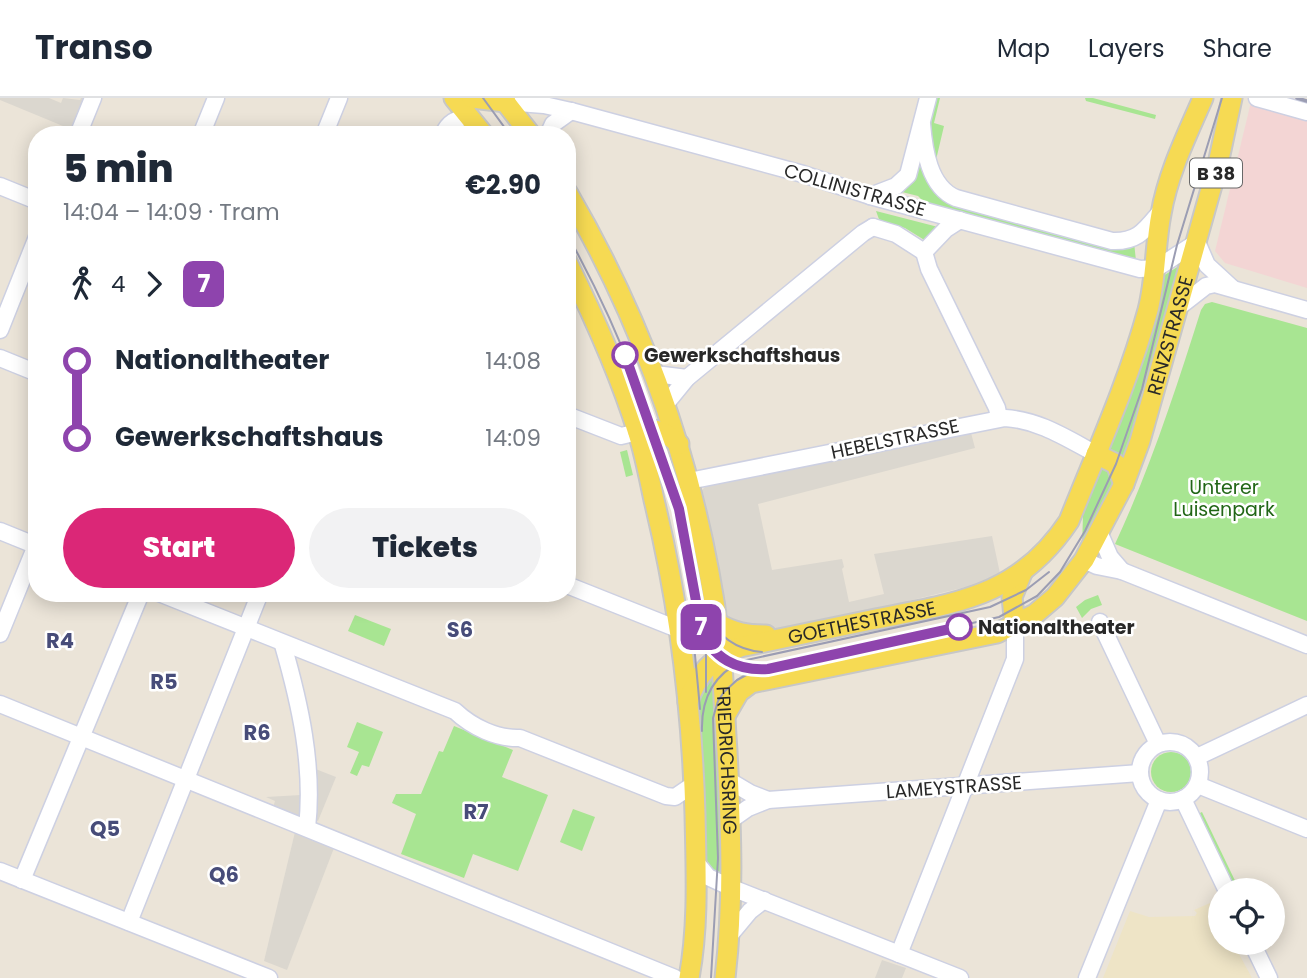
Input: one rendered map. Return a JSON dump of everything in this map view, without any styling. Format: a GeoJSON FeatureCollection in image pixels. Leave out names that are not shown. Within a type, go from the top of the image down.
{"type":"FeatureCollection","features":[{"type":"Feature","properties":{"kind":"main road"},"geometry":{"type":"LineString","coordinates":[[454,98],[470,107],[480,126]]}},
{"type":"Feature","properties":{"kind":"main road","name":"RENZSTRASSE"},"geometry":{"type":"LineString","coordinates":[[1096,454],[1131,365],[1149,307],[1161,211],[1173,170],[1203,98]]}},
{"type":"Feature","properties":{"kind":"main road"},"geometry":{"type":"LineString","coordinates":[[470,107],[504,100],[524,126]]}},
{"type":"Feature","properties":{"kind":"main road","name":"RENZSTRASSE"},"geometry":{"type":"LineString","coordinates":[[1084,560],[1124,485],[1140,441],[1197,242],[1232,100]]}},
{"type":"Feature","properties":{"kind":"main road","name":"FRIEDRICHSRING"},"geometry":{"type":"LineString","coordinates":[[576,209],[619,290],[655,374],[679,444],[717,623],[731,820],[732,888],[725,978]]}},
{"type":"Feature","properties":{"kind":"main road","name":"FRIEDRICHSRING"},"geometry":{"type":"LineString","coordinates":[[576,281],[610,354],[638,432],[661,527],[680,630],[694,784],[696,918],[689,978]]}},
{"type":"Feature","properties":{"kind":"main road"},"geometry":{"type":"LineString","coordinates":[[638,432],[659,429],[679,444]]}},
{"type":"Feature","properties":{"kind":"main road"},"geometry":{"type":"LineString","coordinates":[[1096,454],[1116,464],[1124,485]]}},
{"type":"Feature","properties":{"kind":"main road","name":"GOETHESTRASSE"},"geometry":{"type":"LineString","coordinates":[[721,656],[740,648],[966,600],[991,590],[1022,573],[1043,555],[1069,521],[1096,454]]}},
{"type":"Feature","properties":{"kind":"main road"},"geometry":{"type":"LineString","coordinates":[[1069,521],[1076,548],[1084,560]]}},
{"type":"Feature","properties":{"kind":"main road","name":"GOETHESTRASSE"},"geometry":{"type":"LineString","coordinates":[[725,716],[739,692],[751,683],[984,635],[1014,625],[1035,614],[1055,597],[1084,560]]}},
{"type":"Feature","properties":{"kind":"main road"},"geometry":{"type":"LineString","coordinates":[[1014,625],[1012,597],[1022,573]]}},
{"type":"Feature","properties":{"kind":"main road"},"geometry":{"type":"LineString","coordinates":[[717,623],[744,635],[768,635],[780,640]]}},
{"type":"Feature","properties":{"kind":"main road","name":"B 38"},"geometry":{"type":"LineString","coordinates":[[688,702],[697,678],[721,656]]}},
{"type":"Feature","properties":{"kind":"street"},"geometry":{"type":"LineString","coordinates":[[82,126],[93,98]]}},
{"type":"Feature","properties":{"kind":"street"},"geometry":{"type":"LineString","coordinates":[[205,126],[216,98]]}},
{"type":"Feature","properties":{"kind":"street"},"geometry":{"type":"LineString","coordinates":[[328,126],[339,98]]}},
{"type":"Feature","properties":{"kind":"street"},"geometry":{"type":"LineString","coordinates":[[873,227],[870,196],[896,186],[908,175],[928,98]]}},
{"type":"Feature","properties":{"kind":"street"},"geometry":{"type":"LineString","coordinates":[[1257,98],[1307,112]]}},
{"type":"Feature","properties":{"kind":"street","name":"COLLINISTRASSE"},"geometry":{"type":"LineString","coordinates":[[504,100],[571,111],[1140,270],[1154,268]]}},
{"type":"Feature","properties":{"kind":"street"},"geometry":{"type":"LineString","coordinates":[[446,126],[470,107]]}},
{"type":"Feature","properties":{"kind":"street"},"geometry":{"type":"LineString","coordinates":[[552,126],[571,111]]}},
{"type":"Feature","properties":{"kind":"street","name":"COLLINISTRASSE"},"geometry":{"type":"LineString","coordinates":[[922,124],[930,165],[943,189],[956,198],[1112,241],[1132,239],[1141,234],[1161,211]]}},
{"type":"Feature","properties":{"kind":"street"},"geometry":{"type":"LineString","coordinates":[[0,186],[28,197]]}},
{"type":"Feature","properties":{"kind":"street"},"geometry":{"type":"LineString","coordinates":[[924,252],[946,229],[960,220]]}},
{"type":"Feature","properties":{"kind":"street"},"geometry":{"type":"LineString","coordinates":[[665,405],[687,377],[873,227],[896,234],[924,252],[929,269],[997,408],[999,418]]}},
{"type":"Feature","properties":{"kind":"street"},"geometry":{"type":"LineString","coordinates":[[1154,268],[1169,262],[1197,242],[1207,265],[1232,288]]}},
{"type":"Feature","properties":{"kind":"street"},"geometry":{"type":"LineString","coordinates":[[0,330],[28,260]]}},
{"type":"Feature","properties":{"kind":"street"},"geometry":{"type":"LineString","coordinates":[[1179,307],[1206,286],[1215,284],[1307,310]]}},
{"type":"Feature","properties":{"kind":"street"},"geometry":{"type":"LineString","coordinates":[[0,358],[28,369]]}},
{"type":"Feature","properties":{"kind":"street"},"geometry":{"type":"LineString","coordinates":[[655,374],[687,377]]}},
{"type":"Feature","properties":{"kind":"street"},"geometry":{"type":"LineString","coordinates":[[576,418],[621,436],[638,432]]}},
{"type":"Feature","properties":{"kind":"street","name":"HEBELSTRASSE"},"geometry":{"type":"LineString","coordinates":[[689,481],[999,418],[1035,423],[1096,454]]}},
{"type":"Feature","properties":{"kind":"street"},"geometry":{"type":"LineString","coordinates":[[0,531],[28,542]]}},
{"type":"Feature","properties":{"kind":"street"},"geometry":{"type":"LineString","coordinates":[[1100,534],[1110,557],[1122,571]]}},
{"type":"Feature","properties":{"kind":"street"},"geometry":{"type":"LineString","coordinates":[[1084,560],[1097,566],[1122,571],[1307,645]]}},
{"type":"Feature","properties":{"kind":"street"},"geometry":{"type":"LineString","coordinates":[[0,634],[28,565]]}},
{"type":"Feature","properties":{"kind":"street"},"geometry":{"type":"LineString","coordinates":[[576,589],[680,630]]}},
{"type":"Feature","properties":{"kind":"street"},"geometry":{"type":"LineString","coordinates":[[22,880],[137,602]]}},
{"type":"Feature","properties":{"kind":"street"},"geometry":{"type":"LineString","coordinates":[[181,602],[283,645],[455,711],[467,722],[507,738],[520,738],[666,796],[676,797],[694,784]]}},
{"type":"Feature","properties":{"kind":"street"},"geometry":{"type":"LineString","coordinates":[[129,922],[256,602]]}},
{"type":"Feature","properties":{"kind":"street"},"geometry":{"type":"LineString","coordinates":[[1100,622],[1158,744]]}},
{"type":"Feature","properties":{"kind":"street"},"geometry":{"type":"LineString","coordinates":[[898,954],[1015,659],[1014,625]]}},
{"type":"Feature","properties":{"kind":"street"},"geometry":{"type":"LineString","coordinates":[[283,645],[302,717],[307,828]]}},
{"type":"Feature","properties":{"kind":"street"},"geometry":{"type":"LineString","coordinates":[[0,704],[675,978]]}},
{"type":"Feature","properties":{"kind":"street"},"geometry":{"type":"LineString","coordinates":[[1197,757],[1307,705]]}},
{"type":"Feature","properties":{"kind":"street"},"geometry":{"type":"LineString","coordinates":[[1175,742],[1192,750],[1197,757],[1200,766],[1198,785],[1183,799],[1175,802],[1159,800],[1146,789],[1140,773],[1144,756],[1158,744],[1175,742]]}},
{"type":"Feature","properties":{"kind":"street","name":"LAMEYSTRASSE"},"geometry":{"type":"LineString","coordinates":[[731,820],[755,804],[768,800],[1140,773]]}},
{"type":"Feature","properties":{"kind":"street"},"geometry":{"type":"LineString","coordinates":[[729,780],[768,800]]}},
{"type":"Feature","properties":{"kind":"street"},"geometry":{"type":"LineString","coordinates":[[1198,785],[1307,829]]}},
{"type":"Feature","properties":{"kind":"street"},"geometry":{"type":"LineString","coordinates":[[1183,799],[1221,878]]}},
{"type":"Feature","properties":{"kind":"street"},"geometry":{"type":"LineString","coordinates":[[1087,978],[1159,800]]}},
{"type":"Feature","properties":{"kind":"street"},"geometry":{"type":"LineString","coordinates":[[696,862],[708,877],[732,888],[960,978]]}},
{"type":"Feature","properties":{"kind":"street"},"geometry":{"type":"LineString","coordinates":[[0,871],[269,978]]}},
{"type":"Feature","properties":{"kind":"street"},"geometry":{"type":"LineString","coordinates":[[730,935],[750,911],[764,900]]}},
{"type":"Feature","properties":{"kind":"street"},"geometry":{"type":"LineString","coordinates":[[1258,955],[1269,978]]}},
{"type":"Feature","properties":{"kind":"shaded area"},"geometry":{"type":"Polygon","coordinates":[[[49,98],[61,103],[63,98],[88,98],[77,126],[63,126],[0,100],[49,98]]]}},
{"type":"Feature","properties":{"kind":"shaded area"},"geometry":{"type":"Polygon","coordinates":[[[1251,102],[1307,117],[1307,288],[1225,263],[1215,251],[1251,102]]]}},
{"type":"Feature","properties":{"kind":"shaded area"},"geometry":{"type":"Polygon","coordinates":[[[970,429],[975,448],[758,504],[772,570],[842,559],[849,602],[884,594],[874,554],[992,536],[1001,578],[982,587],[966,587],[908,601],[899,608],[835,621],[823,619],[764,631],[729,620],[701,496],[701,491],[706,486],[970,429]]]}},
{"type":"Feature","properties":{"kind":"shaded area"},"geometry":{"type":"Polygon","coordinates":[[[313,768],[336,777],[318,821],[315,820],[313,768]]]}},
{"type":"Feature","properties":{"kind":"shaded area"},"geometry":{"type":"Polygon","coordinates":[[[301,795],[302,813],[299,818],[273,808],[275,801],[266,797],[301,795]]]}},
{"type":"Feature","properties":{"kind":"shaded area"},"geometry":{"type":"Polygon","coordinates":[[[295,832],[334,848],[287,970],[264,961],[295,832]]]}},
{"type":"Feature","properties":{"kind":"shaded area"},"geometry":{"type":"Polygon","coordinates":[[[1208,904],[1208,955],[1240,955],[1252,978],[1103,978],[1130,911],[1149,917],[1195,916],[1197,913],[1194,910],[1208,904]]]}},
{"type":"Feature","properties":{"kind":"shaded area"},"geometry":{"type":"Polygon","coordinates":[[[882,960],[906,968],[902,978],[875,978],[882,960]]]}},
{"type":"Feature","properties":{"kind":"green space"},"geometry":{"type":"Polygon","coordinates":[[[934,98],[940,98],[934,123],[944,126],[936,160],[929,126],[934,98]]]}},
{"type":"Feature","properties":{"kind":"green space"},"geometry":{"type":"Polygon","coordinates":[[[1085,98],[1156,115],[1155,119],[1086,101],[1085,98]]]}},
{"type":"Feature","properties":{"kind":"green space"},"geometry":{"type":"Polygon","coordinates":[[[918,157],[934,186],[1134,242],[1136,261],[927,205],[918,196],[898,191],[918,157]]]}},
{"type":"Feature","properties":{"kind":"green space"},"geometry":{"type":"Polygon","coordinates":[[[876,211],[942,228],[926,241],[905,228],[880,222],[876,211]]]}},
{"type":"Feature","properties":{"kind":"green space"},"geometry":{"type":"Polygon","coordinates":[[[1185,262],[1126,464],[1082,548],[1083,515],[1130,399],[1160,278],[1185,262]]]}},
{"type":"Feature","properties":{"kind":"green space","name":"Unterer Luisenpark"},"geometry":{"type":"Polygon","coordinates":[[[1212,302],[1307,328],[1307,621],[1115,544],[1151,458],[1201,310],[1205,304],[1212,302]]]}},
{"type":"Feature","properties":{"kind":"green space"},"geometry":{"type":"Polygon","coordinates":[[[627,450],[633,475],[626,477],[620,452],[627,450]]]}},
{"type":"Feature","properties":{"kind":"green space"},"geometry":{"type":"Polygon","coordinates":[[[1098,595],[1102,605],[1091,609],[1082,618],[1076,607],[1098,595]]]}},
{"type":"Feature","properties":{"kind":"green space"},"geometry":{"type":"Polygon","coordinates":[[[355,615],[391,629],[384,646],[348,631],[355,615]]]}},
{"type":"Feature","properties":{"kind":"green space"},"geometry":{"type":"Polygon","coordinates":[[[716,667],[722,875],[706,868],[696,701],[716,667]]]}},
{"type":"Feature","properties":{"kind":"green space"},"geometry":{"type":"Polygon","coordinates":[[[357,722],[383,732],[369,767],[362,765],[357,776],[350,773],[359,752],[347,747],[357,722]]]}},
{"type":"Feature","properties":{"kind":"green space"},"geometry":{"type":"Polygon","coordinates":[[[454,726],[513,750],[502,777],[548,795],[518,871],[473,854],[464,878],[401,854],[416,814],[392,803],[396,794],[421,794],[439,751],[443,752],[454,726]]]}},
{"type":"Feature","properties":{"kind":"green space"},"geometry":{"type":"Polygon","coordinates":[[[1171,752],[1185,758],[1191,772],[1185,786],[1171,792],[1157,786],[1151,772],[1157,758],[1171,752]]]}},
{"type":"Feature","properties":{"kind":"green space"},"geometry":{"type":"Polygon","coordinates":[[[573,809],[595,817],[582,851],[560,842],[573,809]]]}},
{"type":"Feature","properties":{"kind":"green space"},"geometry":{"type":"Polygon","coordinates":[[[1202,812],[1234,878],[1229,878],[1198,814],[1202,812]]]}},
{"type":"Feature","properties":{"kind":"tram line"},"geometry":{"type":"LineString","coordinates":[[483,98],[503,126]]}},
{"type":"Feature","properties":{"kind":"tram line"},"geometry":{"type":"LineString","coordinates":[[711,978],[718,858],[713,718],[718,701],[737,680],[750,673],[999,617],[1037,596],[1060,572],[1085,531],[1116,464],[1142,389],[1177,245],[1222,98]]}},
{"type":"Feature","properties":{"kind":"tram line"},"geometry":{"type":"LineString","coordinates":[[576,251],[630,366],[664,471],[687,582],[700,709]]}},
{"type":"Feature","properties":{"kind":"tram line","name":"7"},"geometry":{"type":"LineString","coordinates":[[625,355],[679,509],[701,628],[704,637],[720,657],[746,669],[768,669],[959,627]]}},
{"type":"Feature","properties":{"kind":"tram line"},"geometry":{"type":"LineString","coordinates":[[684,512],[706,633],[706,692]]}},
{"type":"Feature","properties":{"kind":"tram line"},"geometry":{"type":"LineString","coordinates":[[702,731],[704,709],[711,689],[723,673],[742,661],[990,607],[1026,590],[1049,572]]}},
{"type":"Feature","properties":{"kind":"tram line"},"geometry":{"type":"LineString","coordinates":[[705,612],[715,628],[728,640],[744,648],[762,652]]}},
{"type":"Feature","properties":{"kind":"tram line"},"geometry":{"type":"LineString","coordinates":[[705,638],[720,657],[742,668]]}},
{"type":"Feature","properties":{"kind":"railway"},"geometry":{"type":"LineString","coordinates":[[1297,98],[1307,101]]}},
{"type":"Feature","properties":{"kind":"place","name":"Gewerkschaftshaus"},"geometry":{"type":"Point","coordinates":[625,355]}},
{"type":"Feature","properties":{"kind":"place","name":"Nationaltheater"},"geometry":{"type":"Point","coordinates":[959,627]}},
{"type":"Feature","properties":{"kind":"district","name":"S6"},"geometry":{"type":"Point","coordinates":[460,629]}},
{"type":"Feature","properties":{"kind":"district","name":"R4"},"geometry":{"type":"Point","coordinates":[60,640]}},
{"type":"Feature","properties":{"kind":"district","name":"R5"},"geometry":{"type":"Point","coordinates":[164,681]}},
{"type":"Feature","properties":{"kind":"district","name":"R6"},"geometry":{"type":"Point","coordinates":[257,732]}},
{"type":"Feature","properties":{"kind":"district","name":"R7"},"geometry":{"type":"Point","coordinates":[476,811]}},
{"type":"Feature","properties":{"kind":"district","name":"Q5"},"geometry":{"type":"Point","coordinates":[105,828]}},
{"type":"Feature","properties":{"kind":"district","name":"Q6"},"geometry":{"type":"Point","coordinates":[224,874]}}]}
